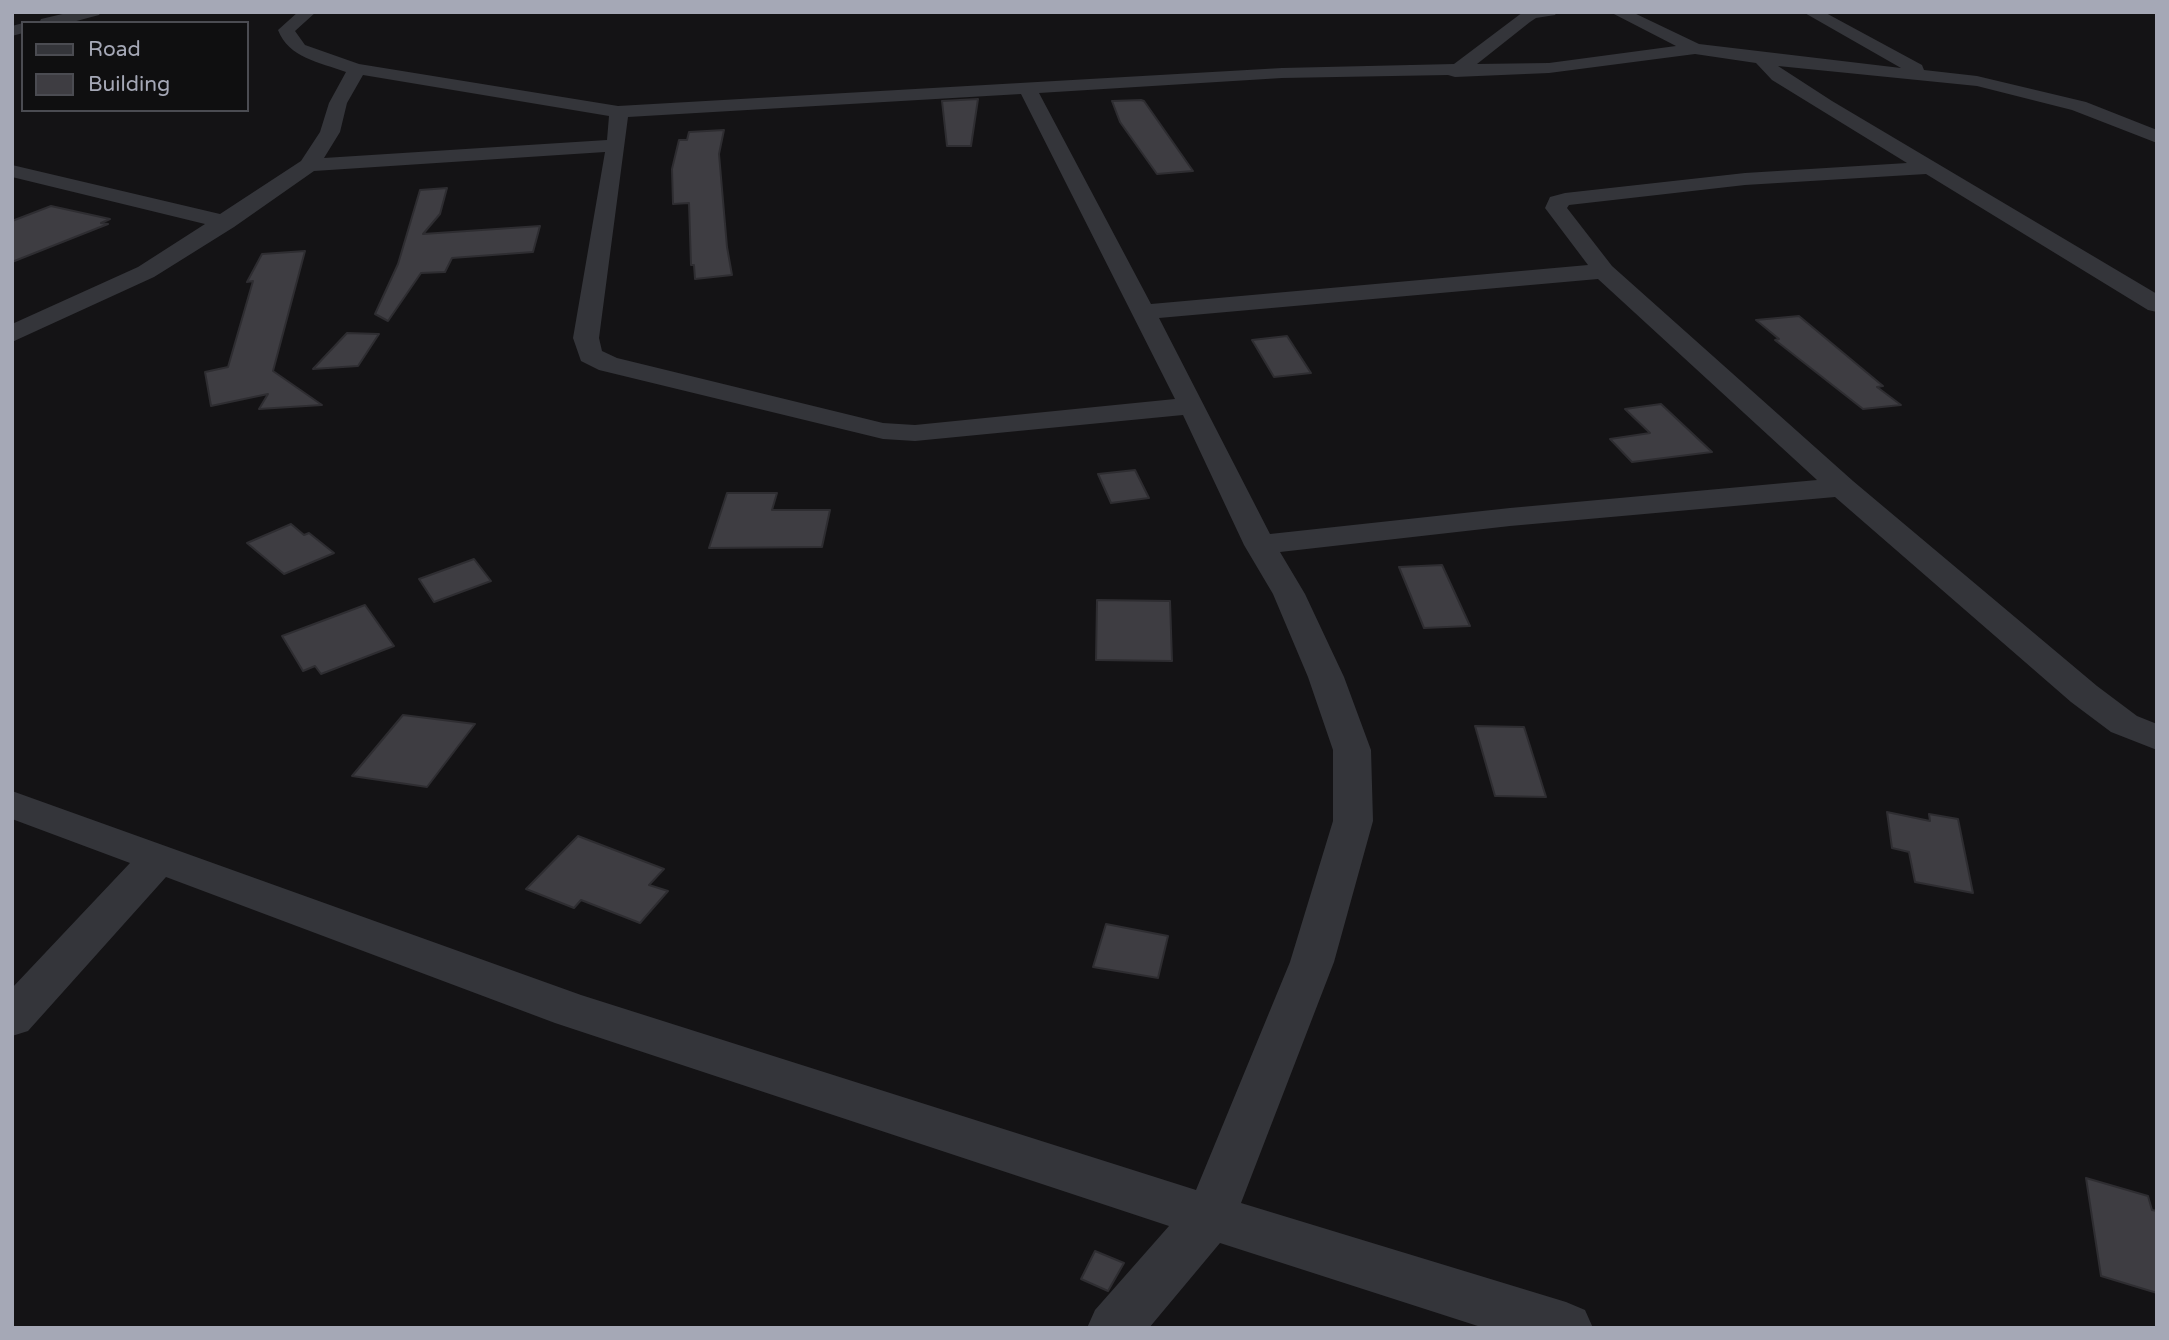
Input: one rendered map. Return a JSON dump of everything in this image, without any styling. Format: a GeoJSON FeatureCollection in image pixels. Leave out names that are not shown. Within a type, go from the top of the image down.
{"type":"FeatureCollection","features":[{"type":"Feature","properties":{"kind":"street"},"geometry":{"type":"LineString","coordinates":[[55,21],[93,12]]}},
{"type":"Feature","properties":{"kind":"street"},"geometry":{"type":"LineString","coordinates":[[308,12],[286,30],[291,42],[299,49],[356,69],[618,112],[1282,74],[1455,72],[1586,65],[1695,49],[1762,59],[1977,81],[2079,106],[2157,137]]}},
{"type":"Feature","properties":{"kind":"street"},"geometry":{"type":"LineString","coordinates":[[1455,72],[1524,19],[1549,12]]}},
{"type":"Feature","properties":{"kind":"street"},"geometry":{"type":"LineString","coordinates":[[1618,12],[1695,49]]}},
{"type":"Feature","properties":{"kind":"street"},"geometry":{"type":"LineString","coordinates":[[1811,12],[1928,75]]}},
{"type":"Feature","properties":{"kind":"street"},"geometry":{"type":"LineString","coordinates":[[1762,59],[1778,76],[2157,305]]}},
{"type":"Feature","properties":{"kind":"street"},"geometry":{"type":"LineString","coordinates":[[12,334],[146,272],[226,222],[309,165],[330,132],[338,103],[351,83],[356,69]]}},
{"type":"Feature","properties":{"kind":"street"},"geometry":{"type":"LineString","coordinates":[[1027,88],[1192,406],[1260,545],[1289,594],[1326,677],[1352,750],[1353,821],[1311,962],[1210,1217],[1114,1328]]}},
{"type":"Feature","properties":{"kind":"street"},"geometry":{"type":"LineString","coordinates":[[618,112],[616,145],[586,338],[590,355],[608,364],[883,431],[915,433],[1192,406]]}},
{"type":"Feature","properties":{"kind":"street"},"geometry":{"type":"LineString","coordinates":[[309,165],[616,145]]}},
{"type":"Feature","properties":{"kind":"street"},"geometry":{"type":"LineString","coordinates":[[1930,168],[1745,178],[1565,199],[1558,202],[1557,212],[1604,271],[1842,487],[2084,694],[2124,724],[2157,738]]}},
{"type":"Feature","properties":{"kind":"street"},"geometry":{"type":"LineString","coordinates":[[12,171],[226,222]]}},
{"type":"Feature","properties":{"kind":"street"},"geometry":{"type":"LineString","coordinates":[[1142,312],[1604,271]]}},
{"type":"Feature","properties":{"kind":"street"},"geometry":{"type":"LineString","coordinates":[[1260,545],[1510,517],[1842,487]]}},
{"type":"Feature","properties":{"kind":"street"},"geometry":{"type":"LineString","coordinates":[[12,804],[571,1010],[1210,1217],[1566,1328]]}},
{"type":"Feature","properties":{"kind":"street"},"geometry":{"type":"LineString","coordinates":[[12,1018],[159,858]]}},
{"type":"Feature","properties":{"kind":"building"},"geometry":{"type":"Polygon","coordinates":[[[978,99],[971,146],[947,146],[942,101],[978,99]]]}},
{"type":"Feature","properties":{"kind":"building"},"geometry":{"type":"Polygon","coordinates":[[[1141,100],[1193,171],[1157,174],[1120,122],[1112,101],[1141,100]]]}},
{"type":"Feature","properties":{"kind":"building"},"geometry":{"type":"Polygon","coordinates":[[[724,130],[719,154],[732,275],[695,279],[694,265],[691,265],[689,203],[673,204],[672,169],[679,140],[687,140],[689,132],[724,130]]]}},
{"type":"Feature","properties":{"kind":"building"},"geometry":{"type":"Polygon","coordinates":[[[447,188],[440,214],[423,234],[540,226],[533,252],[452,258],[445,272],[421,273],[388,321],[375,314],[398,264],[420,190],[447,188]]]}},
{"type":"Feature","properties":{"kind":"building"},"geometry":{"type":"Polygon","coordinates":[[[51,206],[110,219],[101,223],[108,224],[12,262],[12,221],[51,206]]]}},
{"type":"Feature","properties":{"kind":"building"},"geometry":{"type":"Polygon","coordinates":[[[305,251],[273,371],[322,405],[259,409],[268,394],[211,406],[205,372],[228,367],[253,281],[247,282],[262,254],[305,251]]]}},
{"type":"Feature","properties":{"kind":"building"},"geometry":{"type":"Polygon","coordinates":[[[1799,316],[1883,386],[1877,387],[1901,405],[1863,409],[1775,340],[1779,339],[1756,320],[1799,316]]]}},
{"type":"Feature","properties":{"kind":"building"},"geometry":{"type":"Polygon","coordinates":[[[347,333],[379,334],[358,366],[313,369],[347,333]]]}},
{"type":"Feature","properties":{"kind":"building"},"geometry":{"type":"Polygon","coordinates":[[[1287,336],[1311,373],[1274,377],[1252,340],[1287,336]]]}},
{"type":"Feature","properties":{"kind":"building"},"geometry":{"type":"Polygon","coordinates":[[[1661,404],[1712,452],[1632,462],[1610,439],[1650,433],[1625,409],[1661,404]]]}},
{"type":"Feature","properties":{"kind":"building"},"geometry":{"type":"Polygon","coordinates":[[[1135,470],[1149,498],[1111,503],[1098,474],[1135,470]]]}},
{"type":"Feature","properties":{"kind":"building"},"geometry":{"type":"Polygon","coordinates":[[[727,493],[777,493],[772,510],[830,510],[822,547],[709,548],[727,493]]]}},
{"type":"Feature","properties":{"kind":"building"},"geometry":{"type":"Polygon","coordinates":[[[291,524],[304,535],[309,533],[334,553],[284,574],[247,543],[291,524]]]}},
{"type":"Feature","properties":{"kind":"building"},"geometry":{"type":"Polygon","coordinates":[[[474,559],[491,581],[434,602],[419,579],[474,559]]]}},
{"type":"Feature","properties":{"kind":"building"},"geometry":{"type":"Polygon","coordinates":[[[1442,565],[1470,626],[1424,628],[1399,567],[1442,565]]]}},
{"type":"Feature","properties":{"kind":"building"},"geometry":{"type":"Polygon","coordinates":[[[1097,600],[1170,601],[1172,661],[1096,660],[1097,600]]]}},
{"type":"Feature","properties":{"kind":"building"},"geometry":{"type":"Polygon","coordinates":[[[365,605],[394,646],[321,674],[315,666],[303,671],[282,636],[365,605]]]}},
{"type":"Feature","properties":{"kind":"building"},"geometry":{"type":"Polygon","coordinates":[[[403,715],[475,724],[427,787],[352,776],[403,715]]]}},
{"type":"Feature","properties":{"kind":"building"},"geometry":{"type":"Polygon","coordinates":[[[1475,726],[1524,727],[1546,797],[1495,796],[1475,726]]]}},
{"type":"Feature","properties":{"kind":"building"},"geometry":{"type":"Polygon","coordinates":[[[1887,812],[1930,821],[1929,814],[1958,819],[1973,893],[1915,882],[1909,852],[1892,848],[1887,812]]]}},
{"type":"Feature","properties":{"kind":"building"},"geometry":{"type":"Polygon","coordinates":[[[578,836],[664,869],[649,885],[668,891],[640,923],[581,900],[574,908],[526,889],[578,836]]]}},
{"type":"Feature","properties":{"kind":"building"},"geometry":{"type":"Polygon","coordinates":[[[1106,924],[1168,936],[1158,978],[1093,967],[1106,924]]]}},
{"type":"Feature","properties":{"kind":"building"},"geometry":{"type":"Polygon","coordinates":[[[2086,1178],[2148,1196],[2152,1210],[2157,1211],[2157,1293],[2101,1276],[2086,1178]]]}},
{"type":"Feature","properties":{"kind":"building"},"geometry":{"type":"Polygon","coordinates":[[[1095,1251],[1124,1263],[1108,1291],[1081,1279],[1095,1251]]]}}]}
